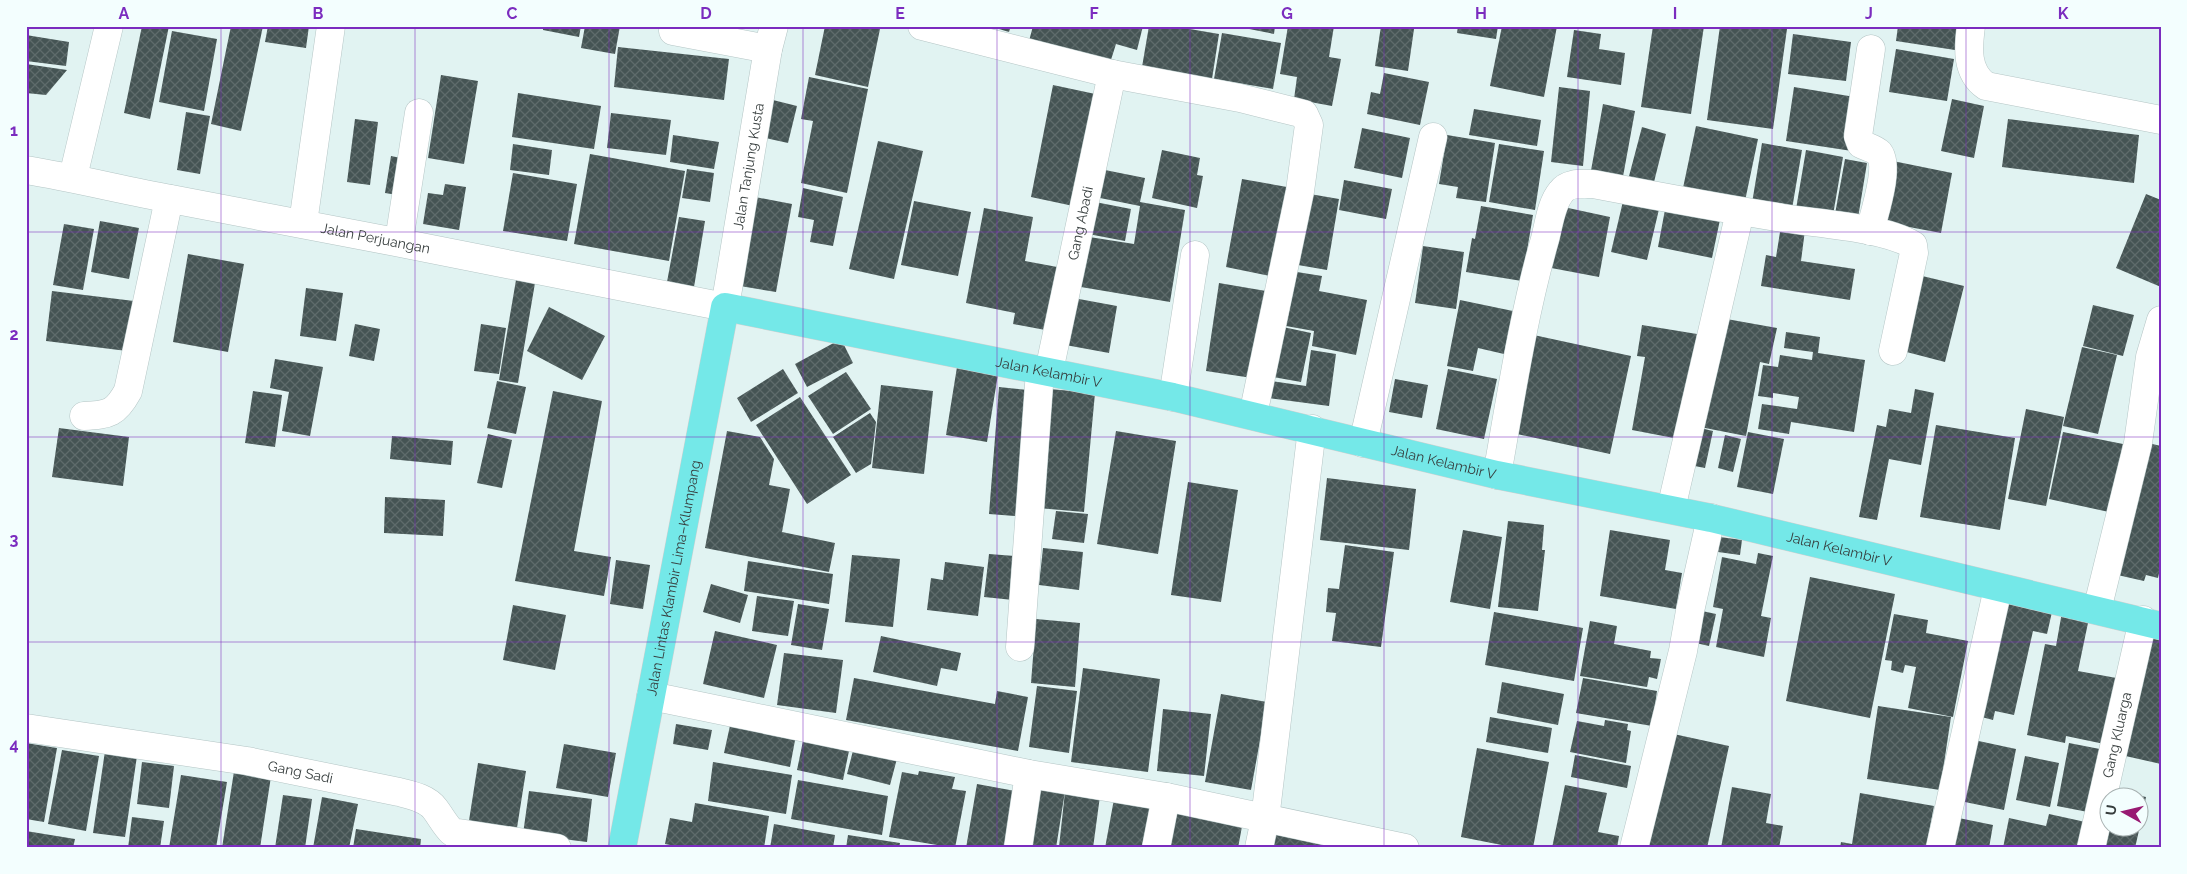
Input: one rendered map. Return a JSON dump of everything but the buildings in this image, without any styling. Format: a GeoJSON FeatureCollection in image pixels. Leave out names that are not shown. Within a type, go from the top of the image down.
{"type":"FeatureCollection","features":[{"type":"Feature","properties":{"kind":"main road","name":"Jalan Kelambir V"},"geometry":{"type":"LineString","coordinates":[[725,307],[1173,397],[1497,475],[1711,518],[1998,588],[2152,623]]}},
{"type":"Feature","properties":{"kind":"main road","name":"Jalan Lintas Klambir Lima–Klumpang"},"geometry":{"type":"LineString","coordinates":[[622,848],[725,307]]}},
{"type":"Feature","properties":{"kind":"street"},"geometry":{"type":"LineString","coordinates":[[73,177],[109,26]]}},
{"type":"Feature","properties":{"kind":"street"},"geometry":{"type":"LineString","coordinates":[[303,223],[331,26]]}},
{"type":"Feature","properties":{"kind":"street"},"geometry":{"type":"LineString","coordinates":[[922,26],[1112,74],[1240,98],[1304,114],[1309,125],[1300,191],[1253,416]]}},
{"type":"Feature","properties":{"kind":"street"},"geometry":{"type":"LineString","coordinates":[[1971,26],[1969,42],[1971,66],[1976,79],[1986,86],[2161,120]]}},
{"type":"Feature","properties":{"kind":"street"},"geometry":{"type":"LineString","coordinates":[[673,31],[771,38]]}},
{"type":"Feature","properties":{"kind":"street","name":"Jalan Tanjung Kusta"},"geometry":{"type":"LineString","coordinates":[[725,307],[771,38]]}},
{"type":"Feature","properties":{"kind":"street"},"geometry":{"type":"LineString","coordinates":[[1870,232],[1884,169],[1878,152],[1861,144],[1858,136],[1871,49]]}},
{"type":"Feature","properties":{"kind":"street","name":"Gang Abadi"},"geometry":{"type":"LineString","coordinates":[[1020,647],[1044,371],[1112,74]]}},
{"type":"Feature","properties":{"kind":"street"},"geometry":{"type":"LineString","coordinates":[[399,241],[419,113]]}},
{"type":"Feature","properties":{"kind":"street"},"geometry":{"type":"LineString","coordinates":[[1363,443],[1433,137]]}},
{"type":"Feature","properties":{"kind":"street","name":"Jalan Perjuangan"},"geometry":{"type":"LineString","coordinates":[[26,170],[73,177],[168,199],[399,241],[725,307]]}},
{"type":"Feature","properties":{"kind":"street"},"geometry":{"type":"LineString","coordinates":[[1497,475],[1532,288],[1555,203],[1560,192],[1565,187],[1573,184],[1593,184],[1740,212],[1870,232],[1913,244],[1912,264],[1893,351]]}},
{"type":"Feature","properties":{"kind":"street"},"geometry":{"type":"LineString","coordinates":[[84,416],[104,415],[114,411],[128,391],[168,199]]}},
{"type":"Feature","properties":{"kind":"street"},"geometry":{"type":"LineString","coordinates":[[1671,509],[1740,212]]}},
{"type":"Feature","properties":{"kind":"street"},"geometry":{"type":"LineString","coordinates":[[1173,397],[1195,255]]}},
{"type":"Feature","properties":{"kind":"street"},"geometry":{"type":"LineString","coordinates":[[2097,610],[2138,443],[2150,357],[2161,320]]}},
{"type":"Feature","properties":{"kind":"street"},"geometry":{"type":"LineString","coordinates":[[1259,848],[1265,820],[1312,429]]}},
{"type":"Feature","properties":{"kind":"street"},"geometry":{"type":"LineString","coordinates":[[1634,848],[1684,651],[1690,611],[1711,518]]}},
{"type":"Feature","properties":{"kind":"street"},"geometry":{"type":"LineString","coordinates":[[1940,848],[1998,588]]}},
{"type":"Feature","properties":{"kind":"street","name":"Gang Kluarga"},"geometry":{"type":"LineString","coordinates":[[2091,848],[2152,623]]}},
{"type":"Feature","properties":{"kind":"street"},"geometry":{"type":"LineString","coordinates":[[651,696],[1029,774],[1166,797],[1365,843],[1405,848]]}},
{"type":"Feature","properties":{"kind":"street","name":"Gang Sadi"},"geometry":{"type":"LineString","coordinates":[[26,728],[247,761],[399,792],[419,797],[434,807],[444,824],[452,832],[558,848]]}},
{"type":"Feature","properties":{"kind":"street"},"geometry":{"type":"LineString","coordinates":[[1018,848],[1029,774]]}},
{"type":"Feature","properties":{"kind":"street"},"geometry":{"type":"LineString","coordinates":[[1156,848],[1166,797]]}}]}
